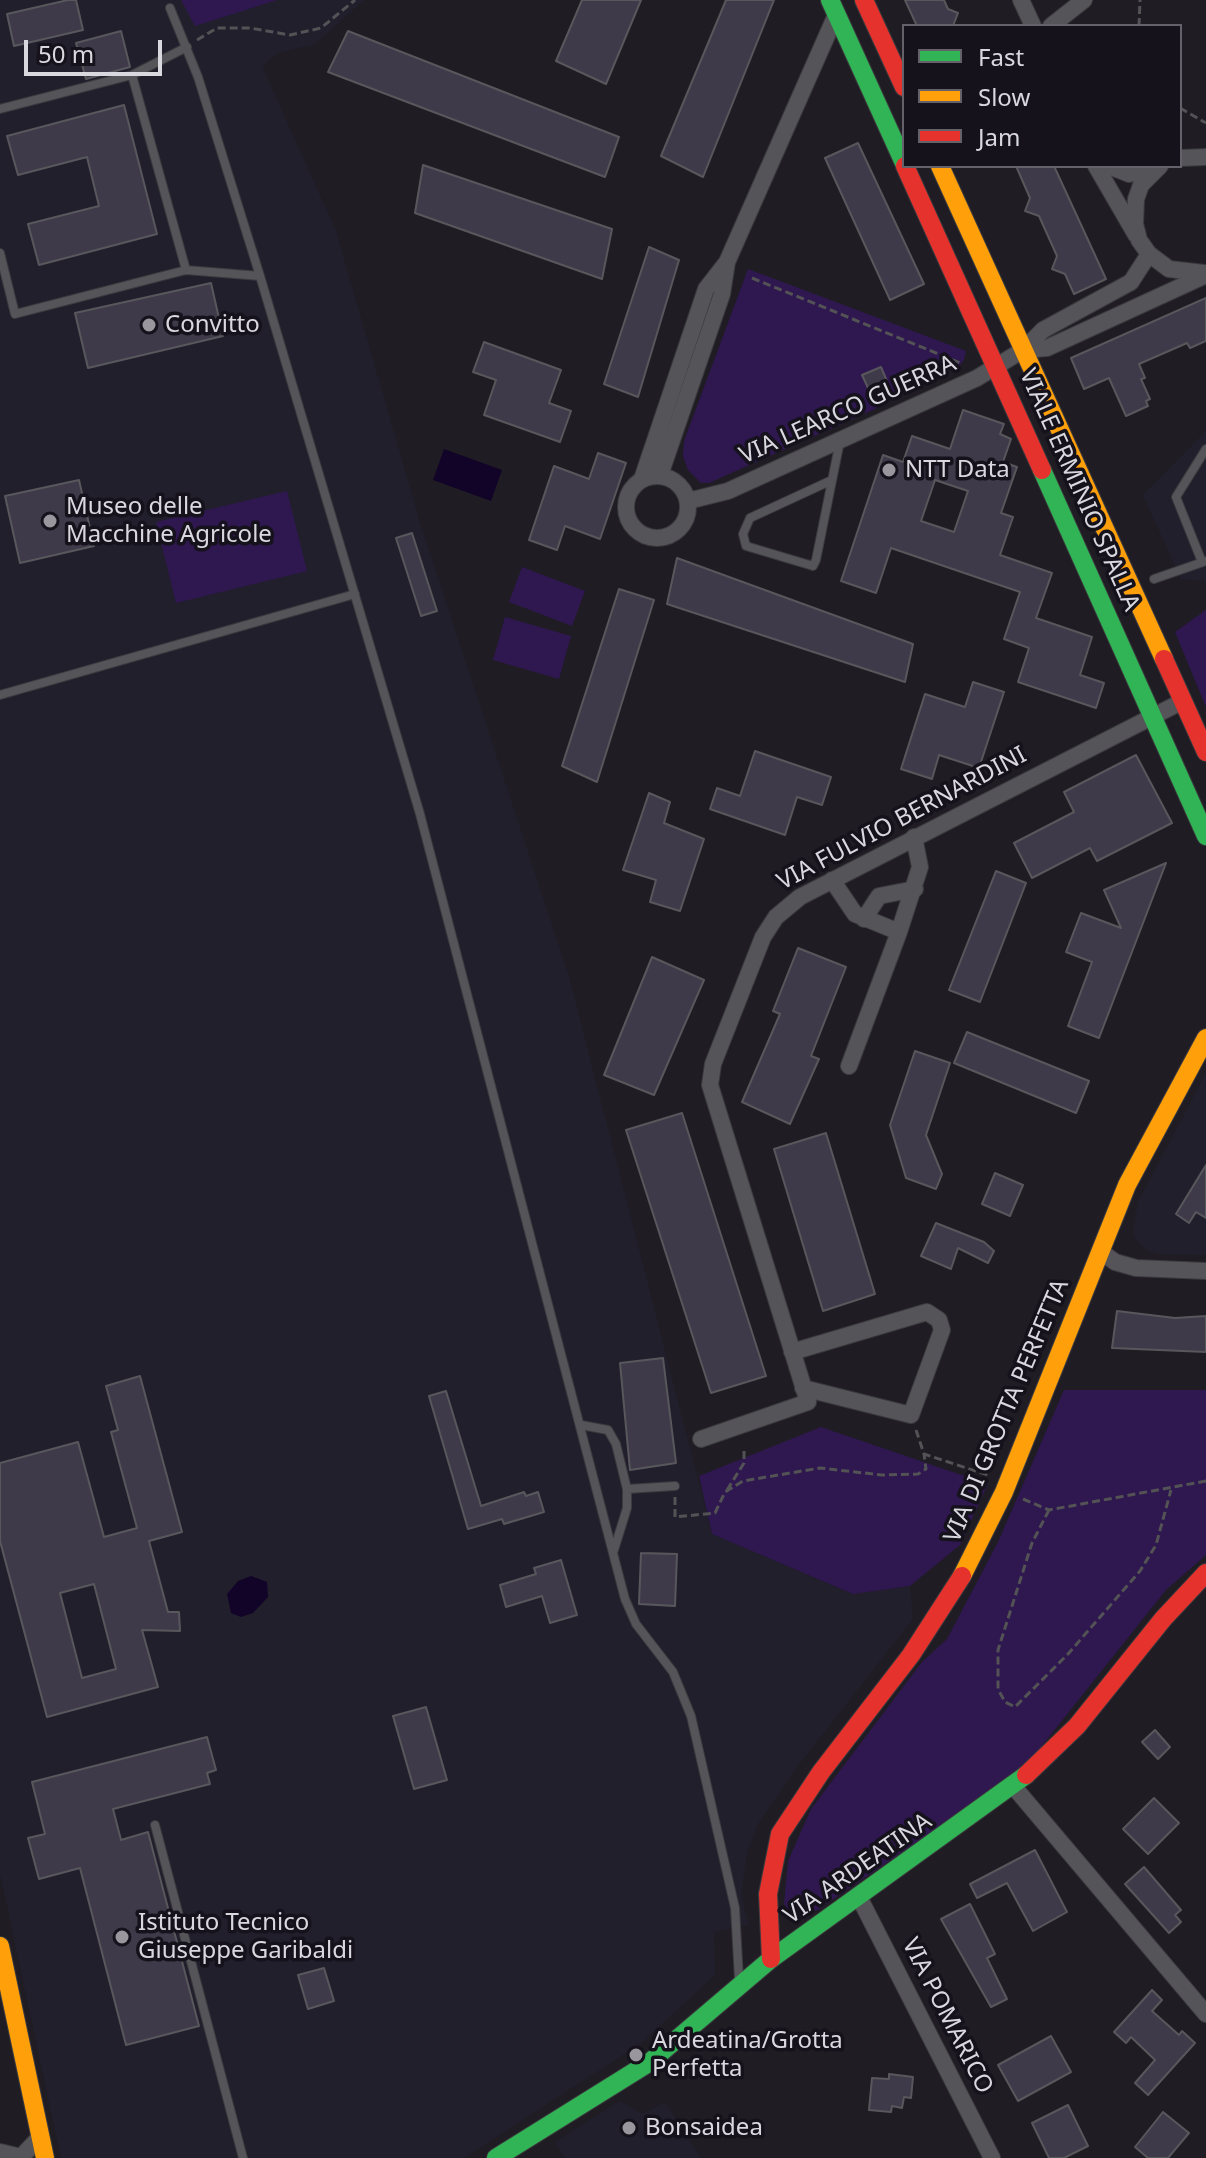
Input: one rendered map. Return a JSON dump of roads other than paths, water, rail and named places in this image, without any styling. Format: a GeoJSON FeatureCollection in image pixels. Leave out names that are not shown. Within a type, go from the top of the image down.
{"type":"FeatureCollection","features":[{"type":"Feature","properties":{"kind":"main road"},"geometry":{"type":"LineString","coordinates":[[864,0],[902,83]]}},
{"type":"Feature","properties":{"kind":"main road","name":"VIALE ERMINIO SPALLA"},"geometry":{"type":"LineString","coordinates":[[833,8],[902,158]]}},
{"type":"Feature","properties":{"kind":"main road","name":"VIALE ERMINIO SPALLA"},"geometry":{"type":"LineString","coordinates":[[906,168],[1206,836]]}},
{"type":"Feature","properties":{"kind":"main road","name":"VIALE ERMINIO SPALLA"},"geometry":{"type":"LineString","coordinates":[[941,168],[1206,752]]}},
{"type":"Feature","properties":{"kind":"main road","name":"VIA DI GROTTA PERFETTA"},"geometry":{"type":"LineString","coordinates":[[771,1959],[768,1881],[783,1827],[948,1602],[1006,1487],[1134,1172],[1206,1038]]}},
{"type":"Feature","properties":{"kind":"main road","name":"VIA ARDEATINA"},"geometry":{"type":"LineString","coordinates":[[496,2158],[632,2075],[771,1959],[1014,1787],[1077,1726],[1163,1619],[1206,1573]]}},
{"type":"Feature","properties":{"kind":"main road"},"geometry":{"type":"LineString","coordinates":[[0,1946],[45,2158]]}},
{"type":"Feature","properties":{"kind":"street"},"geometry":{"type":"LineString","coordinates":[[1021,0],[1032,24]]}},
{"type":"Feature","properties":{"kind":"street"},"geometry":{"type":"LineString","coordinates":[[1054,24],[1084,0]]}},
{"type":"Feature","properties":{"kind":"street"},"geometry":{"type":"LineString","coordinates":[[642,479],[660,475],[677,482],[688,501],[687,517],[674,533],[655,538],[645,535],[631,522],[627,513],[629,493],[642,479],[722,294],[727,262],[833,8]]}},
{"type":"Feature","properties":{"kind":"street"},"geometry":{"type":"LineString","coordinates":[[1182,158],[1206,157]]}},
{"type":"Feature","properties":{"kind":"street"},"geometry":{"type":"LineString","coordinates":[[1097,168],[1121,215],[1144,247],[1176,272],[1206,274]]}},
{"type":"Feature","properties":{"kind":"street"},"geometry":{"type":"LineString","coordinates":[[1116,168],[1135,174],[1153,168]]}},
{"type":"Feature","properties":{"kind":"street"},"geometry":{"type":"LineString","coordinates":[[1144,247],[1135,224],[1136,199],[1141,185],[1157,168]]}},
{"type":"Feature","properties":{"kind":"street","name":"VIA LEARCO GUERRA"},"geometry":{"type":"LineString","coordinates":[[688,501],[717,495],[840,441],[997,366],[1023,350],[1050,326],[1131,282],[1140,273],[1144,247]]}},
{"type":"Feature","properties":{"kind":"street","name":"VIA LEARCO GUERRA"},"geometry":{"type":"LineString","coordinates":[[1023,350],[1047,348],[1206,274]]}},
{"type":"Feature","properties":{"kind":"street"},"geometry":{"type":"LineString","coordinates":[[660,475],[670,417]]}},
{"type":"Feature","properties":{"kind":"street","name":"VIA FULVIO BERNARDINI"},"geometry":{"type":"LineString","coordinates":[[803,1388],[710,1085],[713,1064],[763,937],[787,906],[832,880],[1183,701]]}},
{"type":"Feature","properties":{"kind":"street"},"geometry":{"type":"LineString","coordinates":[[849,1066],[915,889],[920,867],[914,837]]}},
{"type":"Feature","properties":{"kind":"street"},"geometry":{"type":"LineString","coordinates":[[832,880],[847,906],[864,919],[899,932]]}},
{"type":"Feature","properties":{"kind":"street"},"geometry":{"type":"LineString","coordinates":[[864,919],[879,896],[915,889]]}},
{"type":"Feature","properties":{"kind":"street"},"geometry":{"type":"LineString","coordinates":[[1100,1251],[1115,1262],[1136,1268],[1206,1271]]}},
{"type":"Feature","properties":{"kind":"street"},"geometry":{"type":"LineString","coordinates":[[792,1352],[927,1312],[939,1320],[942,1330],[911,1415],[803,1388]]}},
{"type":"Feature","properties":{"kind":"street"},"geometry":{"type":"LineString","coordinates":[[701,1439],[808,1402],[803,1388]]}},
{"type":"Feature","properties":{"kind":"street"},"geometry":{"type":"LineString","coordinates":[[1014,1787],[1206,2014]]}},
{"type":"Feature","properties":{"kind":"street","name":"VIA POMARICO"},"geometry":{"type":"LineString","coordinates":[[858,1895],[992,2158]]}},
{"type":"Feature","properties":{"kind":"street"},"geometry":{"type":"LineString","coordinates":[[0,2152],[21,2157],[41,2136]]}},
{"type":"Feature","properties":{"kind":"lane"},"geometry":{"type":"LineString","coordinates":[[170,8],[187,47],[260,276],[437,876],[631,1614],[673,1672],[694,1726],[736,1916],[739,1988]]}},
{"type":"Feature","properties":{"kind":"lane"},"geometry":{"type":"LineString","coordinates":[[0,109],[132,75],[187,47]]}},
{"type":"Feature","properties":{"kind":"lane"},"geometry":{"type":"LineString","coordinates":[[132,75],[186,270]]}},
{"type":"Feature","properties":{"kind":"lane"},"geometry":{"type":"LineString","coordinates":[[0,253],[15,314],[186,270],[260,276]]}},
{"type":"Feature","properties":{"kind":"lane"},"geometry":{"type":"LineString","coordinates":[[832,480],[750,518],[743,534],[746,546],[813,566],[832,480],[840,441]]}},
{"type":"Feature","properties":{"kind":"lane"},"geometry":{"type":"LineString","coordinates":[[1154,579],[1204,561],[1176,497],[1206,449]]}},
{"type":"Feature","properties":{"kind":"lane"},"geometry":{"type":"LineString","coordinates":[[0,695],[355,594]]}},
{"type":"Feature","properties":{"kind":"lane"},"geometry":{"type":"LineString","coordinates":[[581,1425],[608,1430],[616,1444],[627,1489],[627,1508],[613,1553]]}},
{"type":"Feature","properties":{"kind":"lane"},"geometry":{"type":"LineString","coordinates":[[627,1489],[675,1486]]}},
{"type":"Feature","properties":{"kind":"lane"},"geometry":{"type":"LineString","coordinates":[[155,1825],[243,2158]]}},
{"type":"Feature","properties":{"kind":"place","name":"Convitto"},"geometry":{"type":"Point","coordinates":[149,325]}},
{"type":"Feature","properties":{"kind":"place","name":"NTT Data"},"geometry":{"type":"Point","coordinates":[889,470]}},
{"type":"Feature","properties":{"kind":"place","name":"Museo delle Macchine Agricole"},"geometry":{"type":"Point","coordinates":[50,521]}},
{"type":"Feature","properties":{"kind":"place","name":"Istituto Tecnico Giuseppe Garibaldi"},"geometry":{"type":"Point","coordinates":[122,1937]}},
{"type":"Feature","properties":{"kind":"place","name":"Ardeatina/Grotta Perfetta"},"geometry":{"type":"Point","coordinates":[636,2055]}},
{"type":"Feature","properties":{"kind":"place","name":"Bonsaidea"},"geometry":{"type":"Point","coordinates":[629,2128]}}]}
